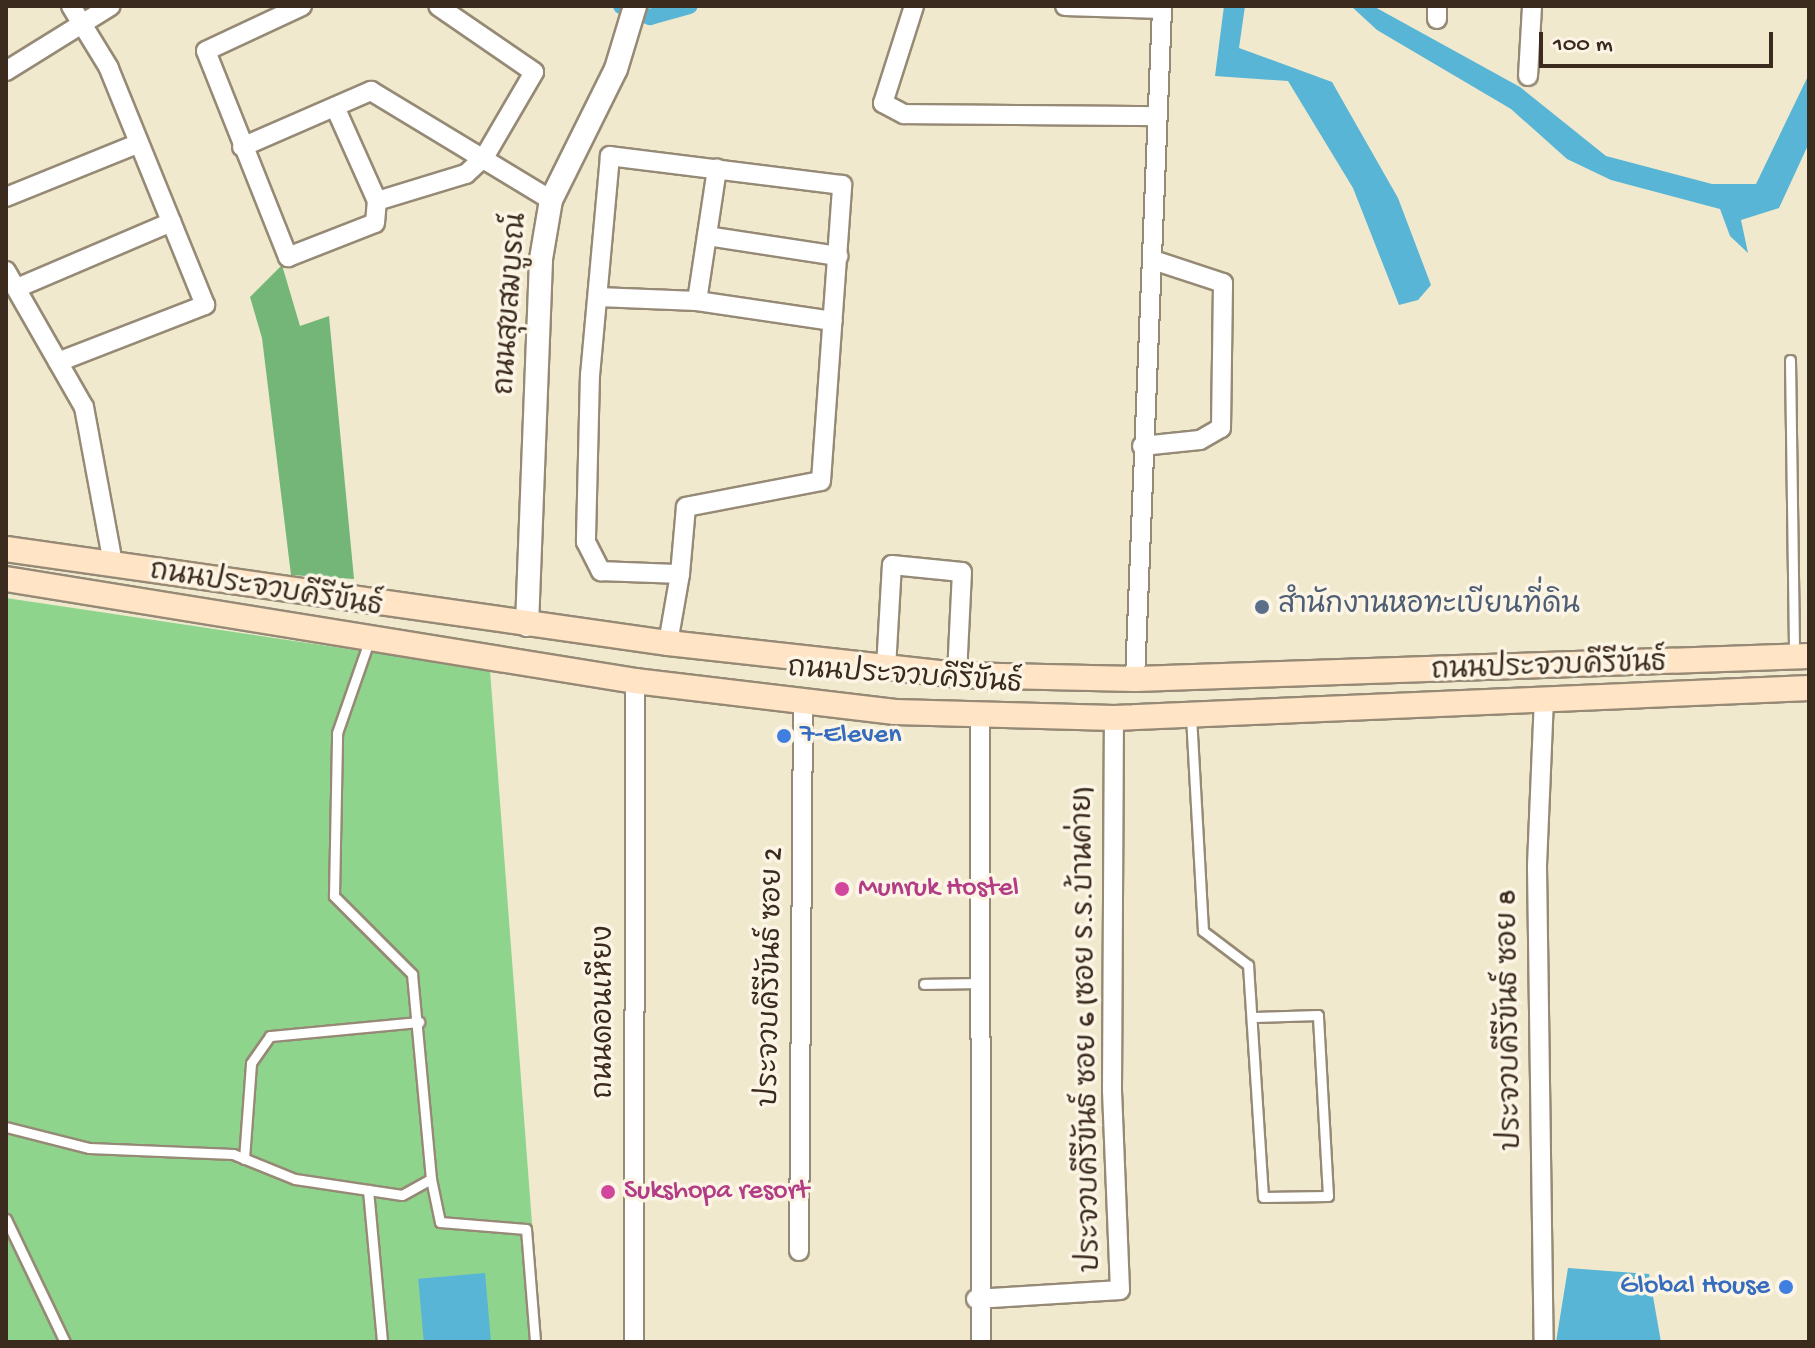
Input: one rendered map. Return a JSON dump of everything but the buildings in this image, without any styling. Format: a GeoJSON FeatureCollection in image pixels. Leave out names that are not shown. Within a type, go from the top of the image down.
{"type":"FeatureCollection","features":[{"type":"Feature","properties":{"kind":"main road","name":"ถนนประจวบคีรีขันธ์"},"geometry":{"type":"LineString","coordinates":[[6,549],[527,625],[957,675],[1135,679],[1801,657]]}},
{"type":"Feature","properties":{"kind":"main road","name":"ถนนประจวบคีรีขันธ์"},"geometry":{"type":"LineString","coordinates":[[6,579],[635,681],[803,704],[980,715],[1191,716],[1809,688]]}},
{"type":"Feature","properties":{"kind":"street"},"geometry":{"type":"LineString","coordinates":[[58,362],[205,305],[137,144],[109,68],[71,6]]}},
{"type":"Feature","properties":{"kind":"street"},"geometry":{"type":"LineString","coordinates":[[6,71],[111,6]]}},
{"type":"Feature","properties":{"kind":"street"},"geometry":{"type":"LineString","coordinates":[[302,6],[206,51],[288,257],[375,223],[377,201],[335,107]]}},
{"type":"Feature","properties":{"kind":"street"},"geometry":{"type":"LineString","coordinates":[[377,201],[466,174],[485,156],[534,72],[438,6]]}},
{"type":"Feature","properties":{"kind":"street","name":"ถนนสุขสมบูรณ์"},"geometry":{"type":"LineString","coordinates":[[527,625],[541,259],[551,200],[616,69],[635,6]]}},
{"type":"Feature","properties":{"kind":"street"},"geometry":{"type":"LineString","coordinates":[[914,6],[883,103],[904,114],[1158,116]]}},
{"type":"Feature","properties":{"kind":"street"},"geometry":{"type":"LineString","coordinates":[[1065,6],[1162,9],[1135,679]]}},
{"type":"Feature","properties":{"kind":"street"},"geometry":{"type":"LineString","coordinates":[[1528,76],[1532,6]]}},
{"type":"Feature","properties":{"kind":"street"},"geometry":{"type":"LineString","coordinates":[[242,147],[371,91],[485,156],[551,200]]}},
{"type":"Feature","properties":{"kind":"street"},"geometry":{"type":"LineString","coordinates":[[6,197],[137,144]]}},
{"type":"Feature","properties":{"kind":"street"},"geometry":{"type":"LineString","coordinates":[[668,643],[680,574],[686,507],[821,481],[842,185],[610,156],[598,297],[586,542],[601,571],[680,574]]}},
{"type":"Feature","properties":{"kind":"street"},"geometry":{"type":"LineString","coordinates":[[697,301],[717,169]]}},
{"type":"Feature","properties":{"kind":"street"},"geometry":{"type":"LineString","coordinates":[[17,288],[172,222]]}},
{"type":"Feature","properties":{"kind":"street"},"geometry":{"type":"LineString","coordinates":[[707,236],[838,256]]}},
{"type":"Feature","properties":{"kind":"street"},"geometry":{"type":"LineString","coordinates":[[1142,446],[1200,440],[1221,428],[1223,283],[1153,260]]}},
{"type":"Feature","properties":{"kind":"street"},"geometry":{"type":"LineString","coordinates":[[6,271],[84,407],[113,564]]}},
{"type":"Feature","properties":{"kind":"street"},"geometry":{"type":"LineString","coordinates":[[598,297],[697,301],[833,321]]}},
{"type":"Feature","properties":{"kind":"street"},"geometry":{"type":"LineString","coordinates":[[886,668],[892,565],[962,572],[957,675]]}},
{"type":"Feature","properties":{"kind":"street","name":"ถนนดอนเหียง"},"geometry":{"type":"LineString","coordinates":[[634,1342],[635,681]]}},
{"type":"Feature","properties":{"kind":"street","name":"ประจวบคีรีขันธ์ ซอย 8"},"geometry":{"type":"LineString","coordinates":[[1544,698],[1537,867],[1544,1342]]}},
{"type":"Feature","properties":{"kind":"street","name":"ประจวบคีรีขันธ์ ซอย 2"},"geometry":{"type":"LineString","coordinates":[[799,1251],[803,704]]}},
{"type":"Feature","properties":{"kind":"street"},"geometry":{"type":"LineString","coordinates":[[980,715],[976,1299],[981,1342]]}},
{"type":"Feature","properties":{"kind":"street","name":"ประจวบคีรีขันธ์ ซอย 6 (ซอย ร.ร.บ้านค่าย)"},"geometry":{"type":"LineString","coordinates":[[976,1299],[1120,1290],[1112,1090],[1114,718]]}},
{"type":"Feature","properties":{"kind":"lane"},"geometry":{"type":"LineString","coordinates":[[1790,360],[1801,657]]}},
{"type":"Feature","properties":{"kind":"lane"},"geometry":{"type":"LineString","coordinates":[[370,638],[337,733],[334,896],[412,974],[419,1022],[431,1179],[440,1222],[526,1229],[535,1342]]}},
{"type":"Feature","properties":{"kind":"lane"},"geometry":{"type":"LineString","coordinates":[[1191,716],[1203,931],[1248,965],[1255,1017],[1263,1197],[1328,1196],[1318,1015],[1255,1017]]}},
{"type":"Feature","properties":{"kind":"lane"},"geometry":{"type":"LineString","coordinates":[[924,984],[976,983]]}},
{"type":"Feature","properties":{"kind":"lane"},"geometry":{"type":"LineString","coordinates":[[244,1159],[251,1063],[270,1036],[419,1022]]}},
{"type":"Feature","properties":{"kind":"lane"},"geometry":{"type":"LineString","coordinates":[[6,1127],[89,1148],[244,1159],[295,1179],[402,1195],[431,1179]]}},
{"type":"Feature","properties":{"kind":"lane"},"geometry":{"type":"LineString","coordinates":[[368,1190],[382,1342]]}},
{"type":"Feature","properties":{"kind":"lane"},"geometry":{"type":"LineString","coordinates":[[6,1219],[65,1342]]}},
{"type":"Feature","properties":{"kind":"green space"},"geometry":{"type":"Polygon","coordinates":[[[282,265],[300,326],[329,316],[354,579],[291,575],[262,338],[250,297],[282,265]]]}},
{"type":"Feature","properties":{"kind":"green space"},"geometry":{"type":"Polygon","coordinates":[[[6,598],[490,670],[541,1342],[6,1342],[6,598]]]}},
{"type":"Feature","properties":{"kind":"water"},"geometry":{"type":"Polygon","coordinates":[[[1224,6],[1245,6],[1239,48],[1332,82],[1398,198],[1431,285],[1418,300],[1399,305],[1353,188],[1288,81],[1215,76],[1224,6]]]}},
{"type":"Feature","properties":{"kind":"water"},"geometry":{"type":"Polygon","coordinates":[[[1351,6],[1373,6],[1520,87],[1606,156],[1712,184],[1756,184],[1809,74],[1809,143],[1779,208],[1741,220],[1748,253],[1730,236],[1720,209],[1611,180],[1567,159],[1511,109],[1377,30],[1351,6]]]}},
{"type":"Feature","properties":{"kind":"water"},"geometry":{"type":"Polygon","coordinates":[[[1568,1268],[1649,1274],[1661,1342],[1556,1342],[1568,1268]]]}},
{"type":"Feature","properties":{"kind":"water"},"geometry":{"type":"Polygon","coordinates":[[[485,1273],[491,1342],[424,1342],[418,1279],[485,1273]]]}},
{"type":"Feature","properties":{"kind":"waterway"},"geometry":{"type":"LineString","coordinates":[[621,6],[650,17],[690,6]]}},
{"type":"Feature","properties":{"kind":"place","name":"สำนักงานหอทะเบียนที่ดิน"},"geometry":{"type":"Point","coordinates":[1262,607]}},
{"type":"Feature","properties":{"kind":"place","name":"7-Eleven"},"geometry":{"type":"Point","coordinates":[784,736]}},
{"type":"Feature","properties":{"kind":"place","name":"Munruk Hostel"},"geometry":{"type":"Point","coordinates":[842,889]}},
{"type":"Feature","properties":{"kind":"place","name":"Sukshopa resort"},"geometry":{"type":"Point","coordinates":[608,1192]}},
{"type":"Feature","properties":{"kind":"place","name":"Global House"},"geometry":{"type":"Point","coordinates":[1786,1287]}}]}
